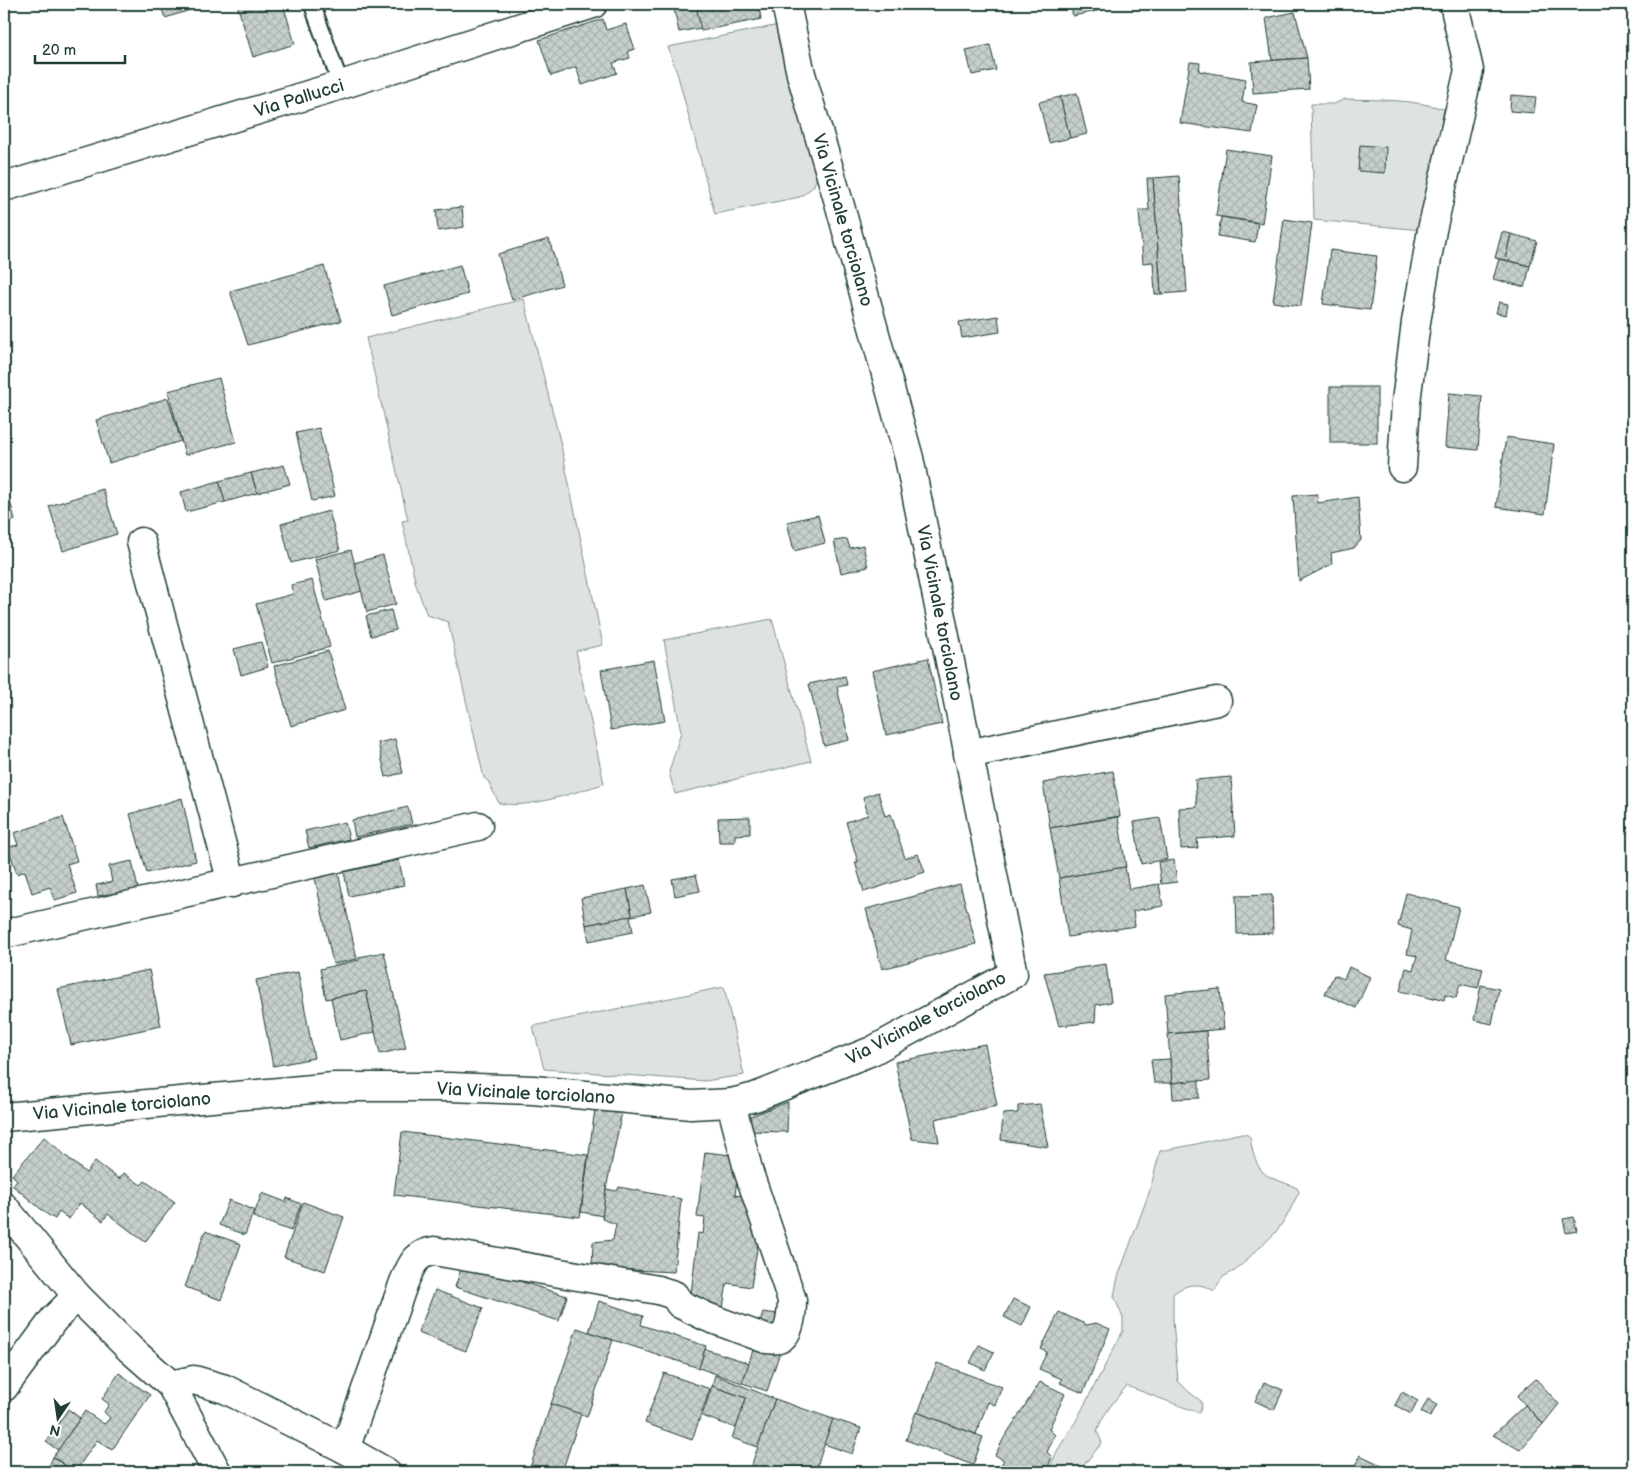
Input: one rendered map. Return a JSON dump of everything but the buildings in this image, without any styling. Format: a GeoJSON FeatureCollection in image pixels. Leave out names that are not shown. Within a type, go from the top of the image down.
{"type":"FeatureCollection","features":[{"type":"Feature","properties":{"kind":"street","name":"Via Pallucci"},"geometry":{"type":"LineString","coordinates":[[4,187],[341,86],[593,4]]}},
{"type":"Feature","properties":{"kind":"street","name":"Via Vicinale torciolano"},"geometry":{"type":"LineString","coordinates":[[4,1117],[334,1087],[450,1087],[533,1090],[691,1105],[731,1103],[755,1097],[872,1050],[1013,974],[909,458],[840,206],[801,74],[786,4]]}},
{"type":"Feature","properties":{"kind":"street"},"geometry":{"type":"LineString","coordinates":[[1402,468],[1406,402],[1416,322],[1432,230],[1469,70],[1454,4]]}},
{"type":"Feature","properties":{"kind":"street"},"geometry":{"type":"LineString","coordinates":[[141,542],[232,883]]}},
{"type":"Feature","properties":{"kind":"street"},"geometry":{"type":"LineString","coordinates":[[968,754],[1217,702]]}},
{"type":"Feature","properties":{"kind":"street"},"geometry":{"type":"LineString","coordinates":[[4,934],[478,826]]}},
{"type":"Feature","properties":{"kind":"street"},"geometry":{"type":"LineString","coordinates":[[345,1449],[404,1282],[412,1264],[426,1252],[434,1251],[658,1290],[674,1295],[680,1304],[707,1317],[766,1339],[776,1340],[782,1337],[787,1330],[792,1300],[749,1173],[731,1103]]}},
{"type":"Feature","properties":{"kind":"street"},"geometry":{"type":"LineString","coordinates":[[4,1207],[77,1296],[130,1349],[171,1385],[217,1472]]}},
{"type":"Feature","properties":{"kind":"street"},"geometry":{"type":"LineString","coordinates":[[4,1387],[54,1319],[77,1296]]}},
{"type":"Feature","properties":{"kind":"street"},"geometry":{"type":"LineString","coordinates":[[171,1385],[194,1380],[225,1389],[345,1449],[386,1472]]}},
{"type":"Feature","properties":{"kind":"lane"},"geometry":{"type":"LineString","coordinates":[[312,4],[341,86]]}},
{"type":"Feature","properties":{"kind":"shaded area"},"geometry":{"type":"Polygon","coordinates":[[[779,25],[821,168],[813,187],[800,197],[715,214],[678,76],[668,47],[779,25]]]}},
{"type":"Feature","properties":{"kind":"shaded area"},"geometry":{"type":"Polygon","coordinates":[[[1345,99],[1407,102],[1444,109],[1422,230],[1314,220],[1311,104],[1334,104],[1345,99]]]}},
{"type":"Feature","properties":{"kind":"shaded area"},"geometry":{"type":"Polygon","coordinates":[[[524,299],[560,441],[603,645],[576,651],[604,784],[551,799],[511,805],[499,803],[488,781],[484,778],[448,622],[427,615],[416,585],[402,521],[408,520],[366,338],[524,299]]]}},
{"type":"Feature","properties":{"kind":"shaded area"},"geometry":{"type":"Polygon","coordinates":[[[772,619],[811,761],[675,794],[669,772],[681,732],[664,640],[772,619]]]}},
{"type":"Feature","properties":{"kind":"shaded area"},"geometry":{"type":"Polygon","coordinates":[[[724,987],[744,1075],[705,1081],[544,1069],[533,1026],[724,987]]]}},
{"type":"Feature","properties":{"kind":"shaded area"},"geometry":{"type":"Polygon","coordinates":[[[1237,1134],[1246,1134],[1250,1137],[1256,1162],[1263,1172],[1274,1179],[1297,1188],[1299,1192],[1286,1218],[1275,1233],[1236,1270],[1223,1277],[1214,1291],[1204,1286],[1193,1285],[1178,1290],[1173,1294],[1178,1381],[1201,1401],[1202,1406],[1199,1413],[1127,1386],[1110,1407],[1097,1431],[1102,1443],[1078,1472],[1048,1472],[1057,1451],[1076,1421],[1123,1331],[1123,1318],[1114,1296],[1118,1277],[1150,1190],[1160,1151],[1237,1134]]]}}]}
